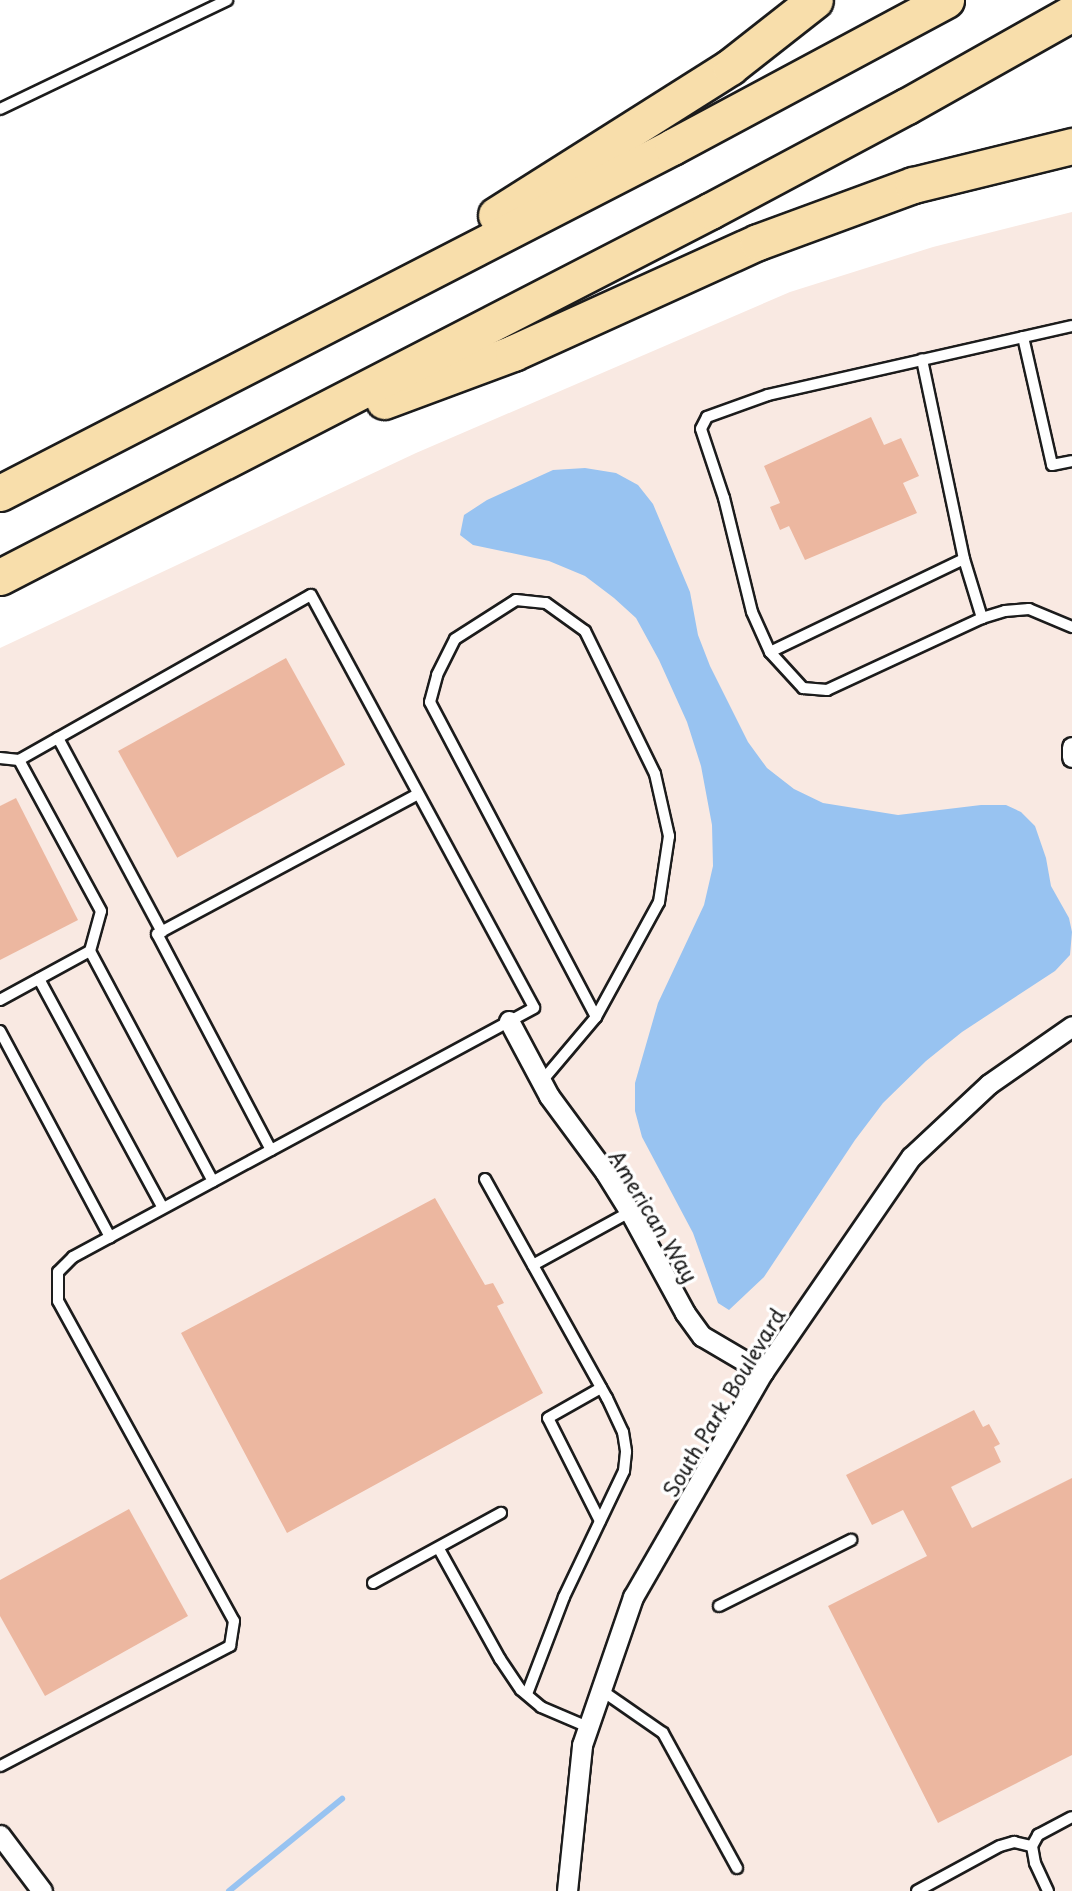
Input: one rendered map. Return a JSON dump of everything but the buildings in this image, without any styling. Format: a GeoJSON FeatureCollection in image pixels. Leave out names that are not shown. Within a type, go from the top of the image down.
{"type":"FeatureCollection","features":[{"type":"Feature","properties":{"kind":"highway"},"geometry":{"type":"LineString","coordinates":[[295,342],[730,67],[815,0]]}},
{"type":"Feature","properties":{"kind":"highway"},"geometry":{"type":"LineString","coordinates":[[0,493],[684,141],[946,0]]}},
{"type":"Feature","properties":{"kind":"highway"},"geometry":{"type":"LineString","coordinates":[[0,577],[240,455],[870,126],[1072,13]]}},
{"type":"Feature","properties":{"kind":"highway"},"geometry":{"type":"LineString","coordinates":[[240,455],[513,353],[758,242],[913,185],[1072,146]]}},
{"type":"Feature","properties":{"kind":"street"},"geometry":{"type":"LineString","coordinates":[[1072,747],[1072,757]]}},
{"type":"Feature","properties":{"kind":"street","name":"American Way"},"geometry":{"type":"LineString","coordinates":[[509,1021],[542,1081],[630,1212],[685,1313],[702,1336],[763,1372]]}},
{"type":"Feature","properties":{"kind":"street","name":"South Park Boulevard"},"geometry":{"type":"LineString","coordinates":[[567,1891],[582,1745],[633,1597],[763,1372],[911,1157],[989,1084],[1072,1026]]}},
{"type":"Feature","properties":{"kind":"street"},"geometry":{"type":"LineString","coordinates":[[0,1835],[42,1891]]}},
{"type":"Feature","properties":{"kind":"lane"},"geometry":{"type":"LineString","coordinates":[[0,109],[227,0]]}},
{"type":"Feature","properties":{"kind":"lane"},"geometry":{"type":"LineString","coordinates":[[1072,326],[768,395],[707,417],[701,429],[724,498],[752,612],[771,652],[803,688],[827,690],[982,618],[1005,611],[1029,609],[1072,627]]}},
{"type":"Feature","properties":{"kind":"lane"},"geometry":{"type":"LineString","coordinates":[[1023,337],[1052,465],[1072,461]]}},
{"type":"Feature","properties":{"kind":"lane"},"geometry":{"type":"LineString","coordinates":[[922,359],[964,559],[982,618]]}},
{"type":"Feature","properties":{"kind":"lane"},"geometry":{"type":"LineString","coordinates":[[771,652],[964,559]]}},
{"type":"Feature","properties":{"kind":"lane"},"geometry":{"type":"LineString","coordinates":[[0,758],[19,760],[311,595],[534,1008],[73,1257],[58,1272],[58,1301],[234,1621],[230,1646],[0,1766]]}},
{"type":"Feature","properties":{"kind":"lane"},"geometry":{"type":"LineString","coordinates":[[542,1081],[596,1017],[659,902],[669,835],[655,774],[584,631],[546,603],[516,600],[454,639],[437,676],[430,702],[596,1017]]}},
{"type":"Feature","properties":{"kind":"lane"},"geometry":{"type":"LineString","coordinates":[[58,738],[162,932]]}},
{"type":"Feature","properties":{"kind":"lane"},"geometry":{"type":"LineString","coordinates":[[19,760],[101,911],[90,951],[213,1181]]}},
{"type":"Feature","properties":{"kind":"lane"},"geometry":{"type":"LineString","coordinates":[[271,1150],[157,934],[418,793]]}},
{"type":"Feature","properties":{"kind":"lane"},"geometry":{"type":"LineString","coordinates":[[0,1000],[90,951]]}},
{"type":"Feature","properties":{"kind":"lane"},"geometry":{"type":"LineString","coordinates":[[39,979],[163,1208]]}},
{"type":"Feature","properties":{"kind":"lane"},"geometry":{"type":"LineString","coordinates":[[0,1031],[110,1237]]}},
{"type":"Feature","properties":{"kind":"lane"},"geometry":{"type":"LineString","coordinates":[[485,1179],[601,1388],[623,1433],[626,1452],[624,1471],[564,1597],[527,1694]]}},
{"type":"Feature","properties":{"kind":"lane"},"geometry":{"type":"LineString","coordinates":[[533,1265],[630,1212]]}},
{"type":"Feature","properties":{"kind":"lane"},"geometry":{"type":"LineString","coordinates":[[600,1521],[548,1418],[601,1388]]}},
{"type":"Feature","properties":{"kind":"lane"},"geometry":{"type":"LineString","coordinates":[[373,1583],[501,1513]]}},
{"type":"Feature","properties":{"kind":"lane"},"geometry":{"type":"LineString","coordinates":[[719,1605],[851,1540]]}},
{"type":"Feature","properties":{"kind":"lane"},"geometry":{"type":"LineString","coordinates":[[439,1549],[499,1659],[527,1694],[541,1707],[587,1727]]}},
{"type":"Feature","properties":{"kind":"lane"},"geometry":{"type":"LineString","coordinates":[[601,1690],[663,1733],[737,1868]]}},
{"type":"Feature","properties":{"kind":"lane"},"geometry":{"type":"LineString","coordinates":[[1048,1891],[1035,1863],[1032,1846],[1038,1835],[1072,1816]]}},
{"type":"Feature","properties":{"kind":"lane"},"geometry":{"type":"LineString","coordinates":[[917,1891],[1000,1846],[1014,1842],[1032,1846]]}},
{"type":"Feature","properties":{"kind":"shaded area"},"geometry":{"type":"Polygon","coordinates":[[[1072,212],[1072,1891],[0,1891],[0,648],[416,453],[790,292],[933,247],[1072,212]]]}},
{"type":"Feature","properties":{"kind":"water"},"geometry":{"type":"Polygon","coordinates":[[[585,468],[616,473],[638,485],[653,504],[690,592],[698,635],[710,666],[748,742],[767,768],[794,789],[823,803],[898,815],[981,805],[1006,805],[1021,812],[1035,826],[1046,858],[1051,886],[1069,918],[1072,932],[1070,955],[1055,971],[962,1032],[926,1061],[883,1103],[855,1140],[764,1277],[729,1310],[718,1303],[693,1233],[642,1137],[635,1111],[635,1083],[658,1003],[704,905],[713,866],[712,825],[701,766],[687,722],[659,660],[636,618],[614,598],[585,576],[549,561],[473,545],[460,535],[464,515],[487,500],[553,470],[585,468]]]}},
{"type":"Feature","properties":{"kind":"waterway"},"geometry":{"type":"LineString","coordinates":[[229,1891],[342,1799]]}}]}
